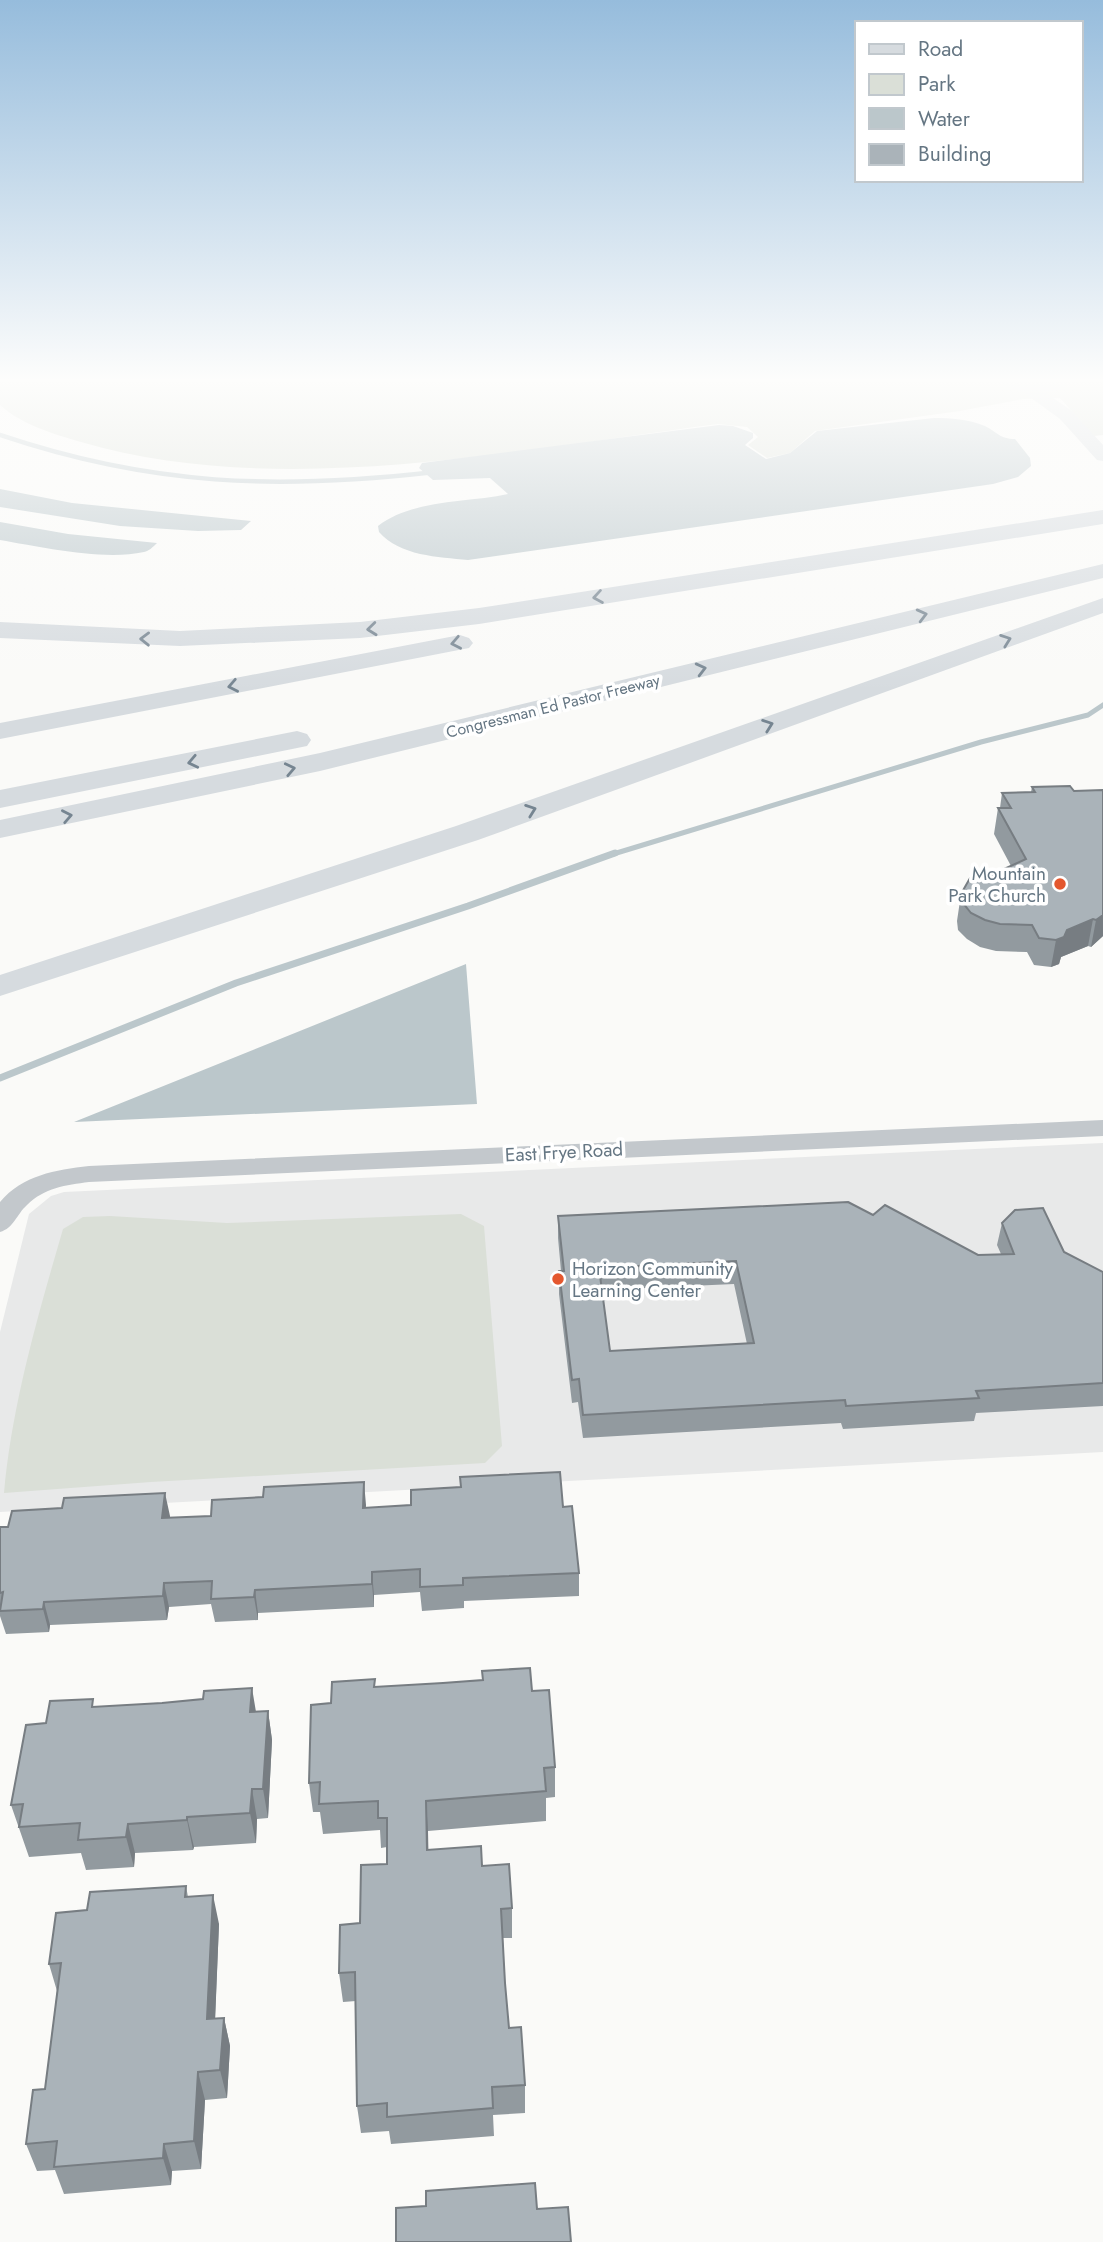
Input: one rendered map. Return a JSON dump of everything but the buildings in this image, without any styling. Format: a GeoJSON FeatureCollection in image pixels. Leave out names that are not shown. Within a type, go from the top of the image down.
{"type":"FeatureCollection","features":[{"type":"Feature","properties":{"kind":"highway"},"geometry":{"type":"LineString","coordinates":[[0,731],[1103,517]]}},
{"type":"Feature","properties":{"kind":"highway"},"geometry":{"type":"LineString","coordinates":[[0,630],[93,637],[206,639],[376,629],[479,616],[1076,522]]}},
{"type":"Feature","properties":{"kind":"highway","name":"Congressman Ed Pastor Freeway"},"geometry":{"type":"LineString","coordinates":[[0,829],[320,762],[1103,571]]}},
{"type":"Feature","properties":{"kind":"highway"},"geometry":{"type":"LineString","coordinates":[[0,986],[467,832],[1103,605]]}},
{"type":"Feature","properties":{"kind":"highway","name":"Congressman Ed Pastor Freeway"},"geometry":{"type":"LineString","coordinates":[[0,799],[275,745],[488,696]]}},
{"type":"Feature","properties":{"kind":"highway"},"geometry":{"type":"LineString","coordinates":[[0,1008],[359,879],[467,832]]}},
{"type":"Feature","properties":{"kind":"street","name":"East Frye Road"},"geometry":{"type":"LineString","coordinates":[[0,1223],[9,1205],[28,1190],[51,1179],[89,1174],[1103,1128]]}},
{"type":"Feature","properties":{"kind":"shaded area","name":"Horizon Community Learning Center"},"geometry":{"type":"Polygon","coordinates":[[[1103,1143],[1103,1452],[0,1512],[0,1332],[29,1214],[51,1196],[64,1192],[1103,1143]]]}},
{"type":"Feature","properties":{"kind":"green space"},"geometry":{"type":"Polygon","coordinates":[[[461,1214],[484,1226],[502,1446],[485,1463],[4,1493],[20,1393],[35,1327],[63,1229],[83,1217],[110,1216],[227,1223],[461,1214]]]}},
{"type":"Feature","properties":{"kind":"water"},"geometry":{"type":"Polygon","coordinates":[[[494,482],[1001,482],[468,560],[408,551],[379,532],[378,526],[407,511],[441,503],[508,494],[494,482]]]}},
{"type":"Feature","properties":{"kind":"water"},"geometry":{"type":"Polygon","coordinates":[[[0,489],[72,503],[251,521],[241,530],[198,531],[120,526],[0,507],[0,489]]]}},
{"type":"Feature","properties":{"kind":"water"},"geometry":{"type":"Polygon","coordinates":[[[0,522],[68,534],[157,543],[146,551],[128,554],[72,552],[0,540],[0,522]]]}},
{"type":"Feature","properties":{"kind":"water"},"geometry":{"type":"Polygon","coordinates":[[[466,964],[477,1104],[74,1122],[466,964]]]}},
{"type":"Feature","properties":{"kind":"waterway"},"geometry":{"type":"LineString","coordinates":[[261,482],[288,482]]}},
{"type":"Feature","properties":{"kind":"waterway"},"geometry":{"type":"LineString","coordinates":[[610,855],[981,742],[1088,715],[1103,705]]}},
{"type":"Feature","properties":{"kind":"waterway"},"geometry":{"type":"LineString","coordinates":[[0,1078],[236,983],[468,906],[615,853]]}},
{"type":"Feature","properties":{"kind":"place","name":"Mountain Park Church"},"geometry":{"type":"Point","coordinates":[1060,884]}},
{"type":"Feature","properties":{"kind":"place","name":"Horizon Community Learning Center"},"geometry":{"type":"Point","coordinates":[558,1279]}}]}
